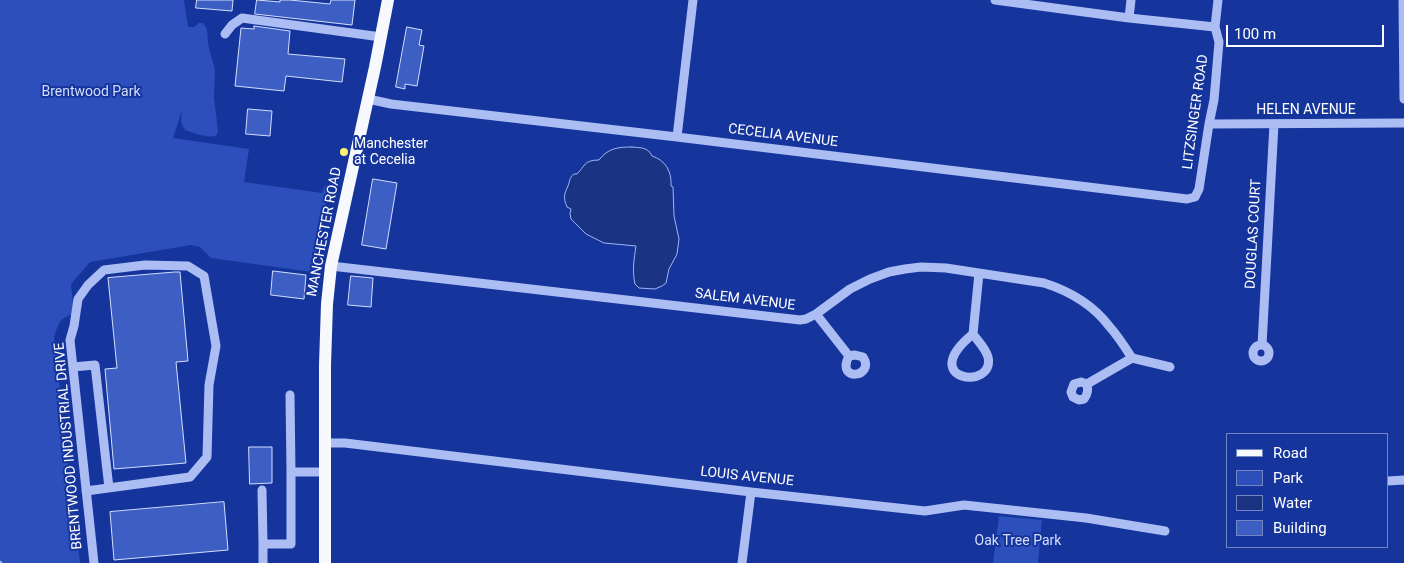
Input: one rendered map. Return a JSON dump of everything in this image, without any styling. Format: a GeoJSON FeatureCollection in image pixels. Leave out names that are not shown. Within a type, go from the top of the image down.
{"type":"FeatureCollection","features":[{"type":"Feature","properties":{"kind":"main road","name":"MANCHESTER ROAD"},"geometry":{"type":"LineString","coordinates":[[325,563],[325,333],[329,284],[388,0]]}},
{"type":"Feature","properties":{"kind":"street"},"geometry":{"type":"LineString","coordinates":[[677,137],[693,0]]}},
{"type":"Feature","properties":{"kind":"street"},"geometry":{"type":"LineString","coordinates":[[994,0],[1215,27]]}},
{"type":"Feature","properties":{"kind":"street"},"geometry":{"type":"LineString","coordinates":[[1129,18],[1131,0]]}},
{"type":"Feature","properties":{"kind":"street","name":"LITZSINGER ROAD"},"geometry":{"type":"LineString","coordinates":[[1194,197],[1199,189],[1214,100],[1219,42],[1215,27],[1218,0]]}},
{"type":"Feature","properties":{"kind":"street"},"geometry":{"type":"LineString","coordinates":[[1403,0],[1404,99]]}},
{"type":"Feature","properties":{"kind":"street"},"geometry":{"type":"LineString","coordinates":[[225,34],[232,25],[242,18],[381,37]]}},
{"type":"Feature","properties":{"kind":"street","name":"CECELIA AVENUE"},"geometry":{"type":"LineString","coordinates":[[368,99],[391,104],[1177,198],[1186,199],[1194,197]]}},
{"type":"Feature","properties":{"kind":"street","name":"HELEN AVENUE"},"geometry":{"type":"LineString","coordinates":[[1209,124],[1404,123]]}},
{"type":"Feature","properties":{"kind":"street","name":"DOUGLAS COURT"},"geometry":{"type":"LineString","coordinates":[[1262,345],[1274,124]]}},
{"type":"Feature","properties":{"kind":"street","name":"BRENTWOOD INDUSTRIAL DRIVE"},"geometry":{"type":"LineString","coordinates":[[86,492],[190,477],[208,457],[209,385],[216,346],[204,276],[188,266],[145,265],[104,270],[88,285],[78,299],[70,340],[86,492],[94,563]]}},
{"type":"Feature","properties":{"kind":"street","name":"SALEM AVENUE"},"geometry":{"type":"LineString","coordinates":[[332,266],[800,320],[816,314],[850,289],[889,272],[921,267],[946,268],[1044,283],[1078,298],[1100,315],[1132,358]]}},
{"type":"Feature","properties":{"kind":"street"},"geometry":{"type":"LineString","coordinates":[[973,334],[963,342],[952,358],[952,368],[956,374],[967,378],[979,376],[988,366],[988,358],[973,334],[978,273]]}},
{"type":"Feature","properties":{"kind":"street"},"geometry":{"type":"LineString","coordinates":[[816,314],[849,356]]}},
{"type":"Feature","properties":{"kind":"street"},"geometry":{"type":"LineString","coordinates":[[1086,384],[1132,358],[1170,367]]}},
{"type":"Feature","properties":{"kind":"street"},"geometry":{"type":"LineString","coordinates":[[73,366],[94,365],[109,488]]}},
{"type":"Feature","properties":{"kind":"street"},"geometry":{"type":"LineString","coordinates":[[263,544],[291,544],[290,395]]}},
{"type":"Feature","properties":{"kind":"street","name":"LOUIS AVENUE"},"geometry":{"type":"LineString","coordinates":[[325,443],[340,443],[925,511],[964,504],[1086,518],[1165,531]]}},
{"type":"Feature","properties":{"kind":"street"},"geometry":{"type":"LineString","coordinates":[[291,472],[325,472]]}},
{"type":"Feature","properties":{"kind":"street"},"geometry":{"type":"LineString","coordinates":[[1389,481],[1404,480]]}},
{"type":"Feature","properties":{"kind":"street"},"geometry":{"type":"LineString","coordinates":[[262,490],[263,563]]}},
{"type":"Feature","properties":{"kind":"street"},"geometry":{"type":"LineString","coordinates":[[742,563],[751,492]]}},
{"type":"Feature","properties":{"kind":"green space","name":"Brentwood Park"},"geometry":{"type":"Polygon","coordinates":[[[0,0],[184,0],[188,27],[194,27],[199,23],[203,23],[207,29],[208,44],[215,70],[214,98],[218,131],[216,136],[208,136],[185,130],[181,122],[182,110],[173,138],[249,149],[244,182],[322,193],[325,185],[329,187],[312,272],[211,258],[200,247],[191,245],[90,262],[71,284],[74,314],[65,317],[60,322],[54,337],[80,563],[0,563],[0,0]]]}},
{"type":"Feature","properties":{"kind":"green space","name":"Oak Tree Park"},"geometry":{"type":"Polygon","coordinates":[[[999,516],[1042,520],[1038,563],[993,563],[999,516]]]}},
{"type":"Feature","properties":{"kind":"water"},"geometry":{"type":"Polygon","coordinates":[[[632,147],[646,149],[652,156],[661,160],[669,171],[671,186],[673,187],[674,216],[679,239],[677,254],[669,269],[666,283],[655,289],[639,288],[635,284],[633,270],[636,246],[604,243],[586,234],[571,219],[571,209],[567,207],[565,198],[571,177],[577,174],[585,164],[599,160],[606,153],[614,149],[632,147]]]}},
{"type":"Feature","properties":{"kind":"building"},"geometry":{"type":"Polygon","coordinates":[[[197,0],[233,0],[232,11],[196,8],[197,0]]]}},
{"type":"Feature","properties":{"kind":"building"},"geometry":{"type":"Polygon","coordinates":[[[257,0],[280,2],[280,0],[290,0],[330,4],[331,0],[355,0],[352,25],[255,14],[257,0]]]}},
{"type":"Feature","properties":{"kind":"building"},"geometry":{"type":"Polygon","coordinates":[[[254,26],[290,31],[288,54],[345,59],[342,82],[286,76],[284,91],[235,86],[241,28],[254,29],[254,26]]]}},
{"type":"Feature","properties":{"kind":"building"},"geometry":{"type":"Polygon","coordinates":[[[407,27],[422,30],[419,45],[424,46],[417,86],[405,84],[405,89],[396,87],[407,27]]]}},
{"type":"Feature","properties":{"kind":"building"},"geometry":{"type":"Polygon","coordinates":[[[248,109],[272,111],[270,136],[246,134],[248,109]]]}},
{"type":"Feature","properties":{"kind":"building"},"geometry":{"type":"Polygon","coordinates":[[[373,179],[397,183],[386,249],[362,245],[373,179]]]}},
{"type":"Feature","properties":{"kind":"building"},"geometry":{"type":"Polygon","coordinates":[[[273,271],[306,275],[304,299],[271,295],[273,271]]]}},
{"type":"Feature","properties":{"kind":"building"},"geometry":{"type":"Polygon","coordinates":[[[180,272],[188,361],[176,362],[186,463],[114,469],[105,369],[117,368],[108,278],[180,272]]]}},
{"type":"Feature","properties":{"kind":"building"},"geometry":{"type":"Polygon","coordinates":[[[351,276],[373,278],[371,307],[348,305],[351,276]]]}},
{"type":"Feature","properties":{"kind":"building"},"geometry":{"type":"Polygon","coordinates":[[[249,447],[272,447],[272,483],[250,484],[249,447]]]}},
{"type":"Feature","properties":{"kind":"building"},"geometry":{"type":"Polygon","coordinates":[[[224,502],[228,550],[114,560],[110,512],[224,502]]]}},
{"type":"Feature","properties":{"kind":"place","name":"Manchester at Cecelia"},"geometry":{"type":"Point","coordinates":[344,152]}}]}
